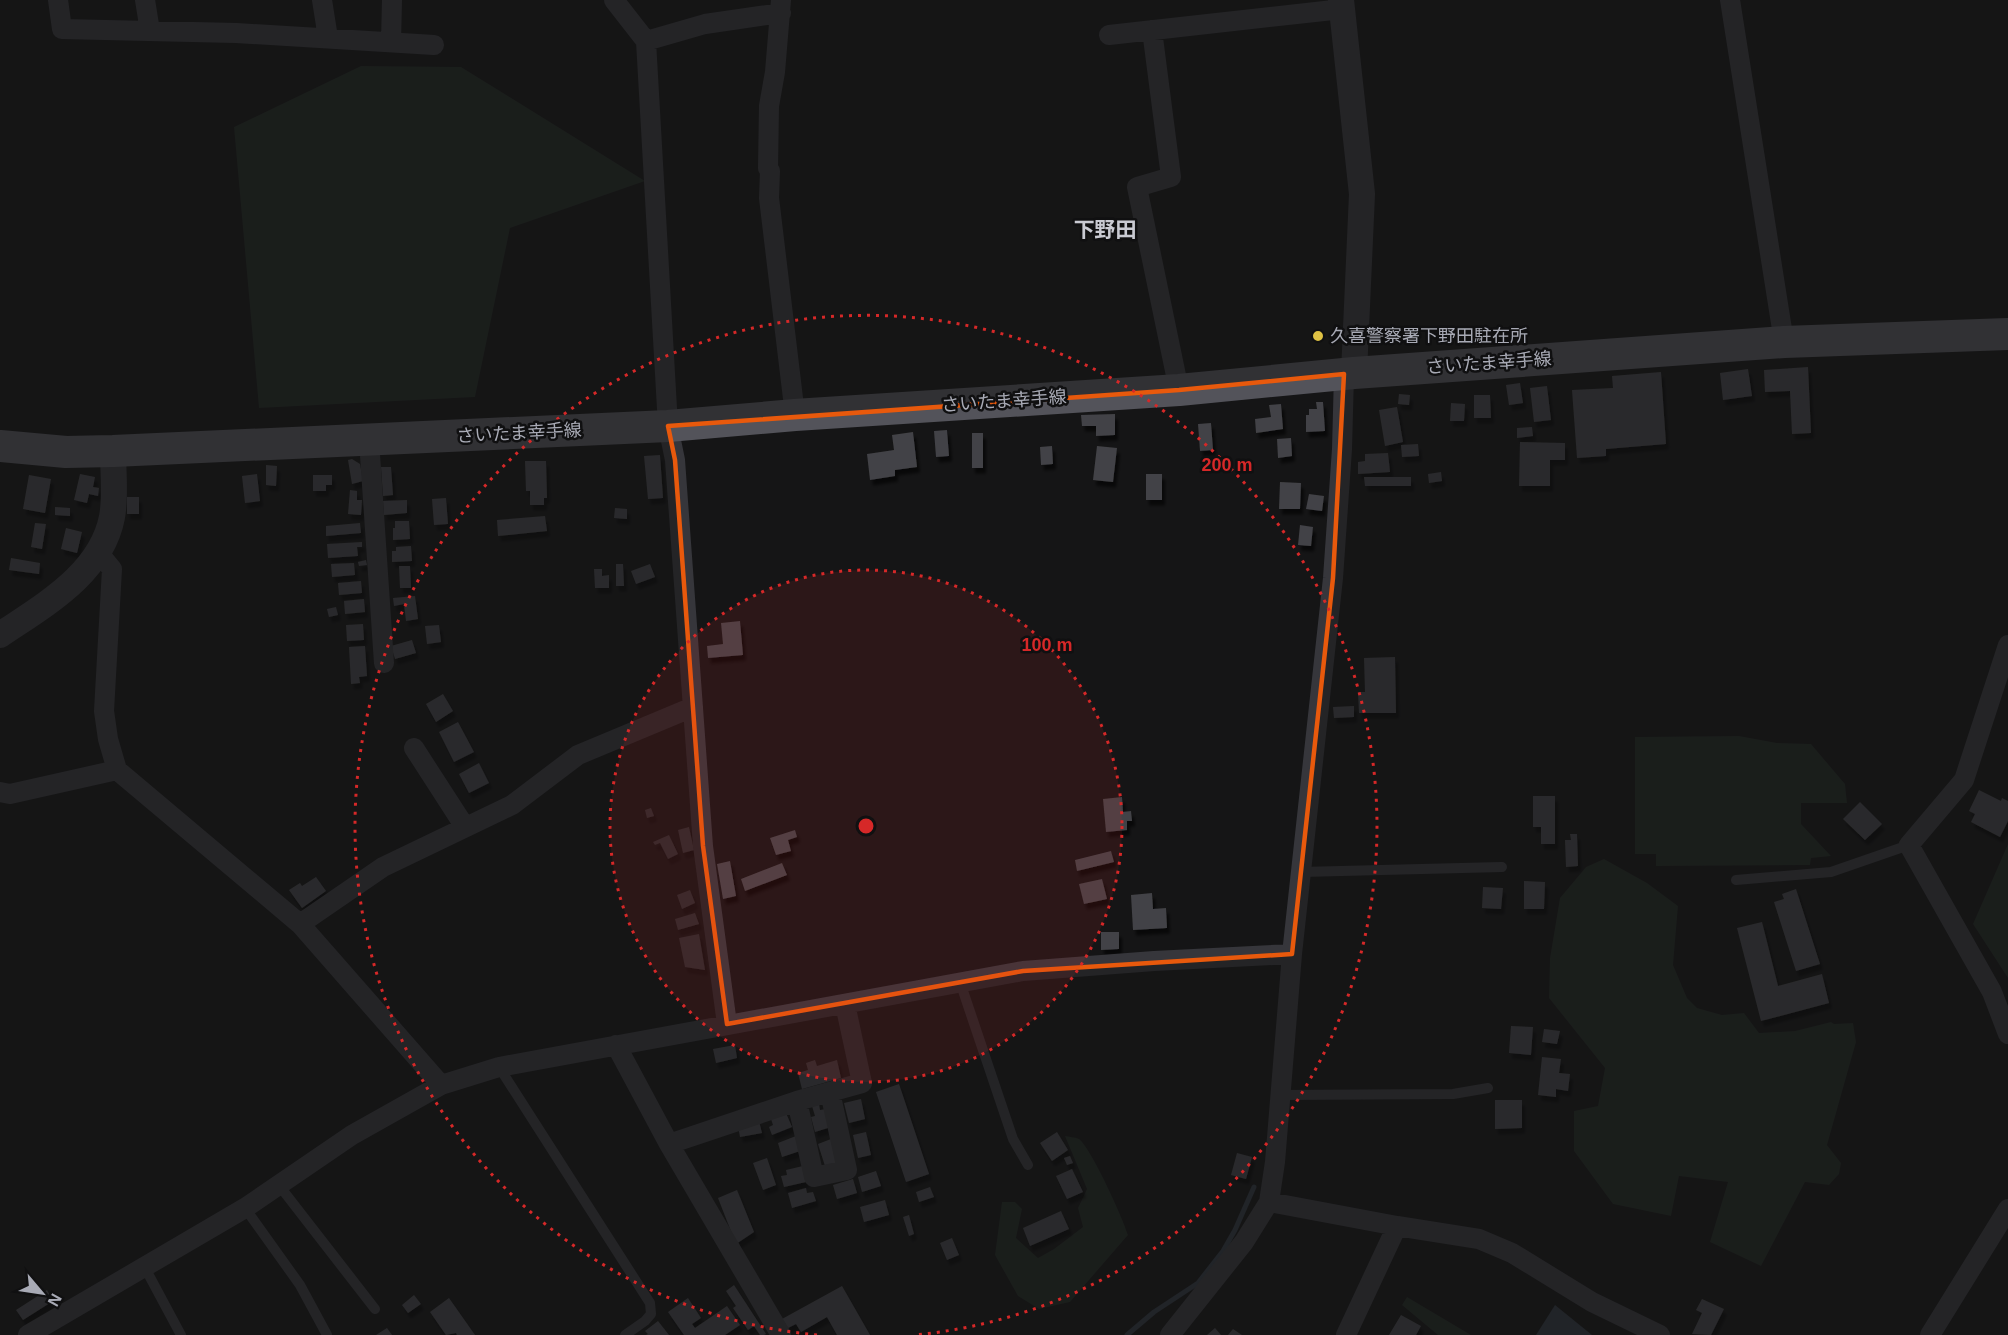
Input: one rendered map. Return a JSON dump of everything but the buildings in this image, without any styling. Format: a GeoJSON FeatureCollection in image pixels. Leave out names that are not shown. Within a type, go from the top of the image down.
{"type":"FeatureCollection","features":[{"type":"Feature","properties":{"kind":"main road","name":"さいたま幸手線"},"geometry":{"type":"LineString","coordinates":[[0,446],[66,452],[113,451],[668,426],[795,415],[1179,390],[1349,373],[1784,342],[2008,334]]}},
{"type":"Feature","properties":{"kind":"street"},"geometry":{"type":"LineString","coordinates":[[58,0],[62,29],[236,33],[434,45]]}},
{"type":"Feature","properties":{"kind":"street"},"geometry":{"type":"LineString","coordinates":[[145,0],[150,31]]}},
{"type":"Feature","properties":{"kind":"street"},"geometry":{"type":"LineString","coordinates":[[322,0],[328,38]]}},
{"type":"Feature","properties":{"kind":"street"},"geometry":{"type":"LineString","coordinates":[[391,42],[392,0]]}},
{"type":"Feature","properties":{"kind":"street"},"geometry":{"type":"LineString","coordinates":[[614,0],[646,40],[668,426],[675,460],[703,846],[727,1024]]}},
{"type":"Feature","properties":{"kind":"street"},"geometry":{"type":"LineString","coordinates":[[1730,0],[1784,342]]}},
{"type":"Feature","properties":{"kind":"street"},"geometry":{"type":"LineString","coordinates":[[1109,35],[1341,5],[1362,194],[1333,578],[1292,954],[1275,1162],[1269,1202],[1244,1242],[1170,1335]]}},
{"type":"Feature","properties":{"kind":"street"},"geometry":{"type":"LineString","coordinates":[[646,40],[781,6],[776,72],[769,106],[769,198],[795,415]]}},
{"type":"Feature","properties":{"kind":"street"},"geometry":{"type":"LineString","coordinates":[[1152,30],[1171,177],[1137,187],[1179,390]]}},
{"type":"Feature","properties":{"kind":"street"},"geometry":{"type":"LineString","coordinates":[[369,440],[384,663]]}},
{"type":"Feature","properties":{"kind":"street"},"geometry":{"type":"LineString","coordinates":[[0,635],[67,589],[98,552],[107,534],[112,515],[113,451]]}},
{"type":"Feature","properties":{"kind":"street"},"geometry":{"type":"LineString","coordinates":[[98,552],[112,569],[104,711],[108,740],[117,770],[300,924],[441,1085]]}},
{"type":"Feature","properties":{"kind":"street"},"geometry":{"type":"LineString","coordinates":[[2008,645],[1964,780],[1909,845],[1992,992],[2008,1034]]}},
{"type":"Feature","properties":{"kind":"street"},"geometry":{"type":"LineString","coordinates":[[300,924],[383,867],[512,804],[578,755],[693,707]]}},
{"type":"Feature","properties":{"kind":"street"},"geometry":{"type":"LineString","coordinates":[[414,748],[465,827]]}},
{"type":"Feature","properties":{"kind":"street"},"geometry":{"type":"LineString","coordinates":[[0,792],[10,794],[117,770]]}},
{"type":"Feature","properties":{"kind":"street"},"geometry":{"type":"LineString","coordinates":[[28,1335],[245,1208],[352,1135],[441,1085],[499,1067],[1023,971],[1292,954]]}},
{"type":"Feature","properties":{"kind":"street"},"geometry":{"type":"LineString","coordinates":[[669,1144],[797,1101],[862,1083],[845,1004]]}},
{"type":"Feature","properties":{"kind":"street"},"geometry":{"type":"LineString","coordinates":[[616,1045],[669,1144],[781,1335]]}},
{"type":"Feature","properties":{"kind":"street"},"geometry":{"type":"LineString","coordinates":[[797,1101],[814,1177],[847,1170],[830,1092]]}},
{"type":"Feature","properties":{"kind":"street"},"geometry":{"type":"LineString","coordinates":[[1269,1202],[1479,1239],[1512,1253],[1592,1302],[1660,1335]]}},
{"type":"Feature","properties":{"kind":"street"},"geometry":{"type":"LineString","coordinates":[[1930,1335],[2008,1209]]}},
{"type":"Feature","properties":{"kind":"street"},"geometry":{"type":"LineString","coordinates":[[1346,1335],[1396,1226]]}},
{"type":"Feature","properties":{"kind":"lane"},"geometry":{"type":"LineString","coordinates":[[1736,880],[1831,872],[1909,845]]}},
{"type":"Feature","properties":{"kind":"lane"},"geometry":{"type":"LineString","coordinates":[[1301,872],[1502,867]]}},
{"type":"Feature","properties":{"kind":"lane"},"geometry":{"type":"LineString","coordinates":[[960,982],[1013,1138],[1028,1165]]}},
{"type":"Feature","properties":{"kind":"lane"},"geometry":{"type":"LineString","coordinates":[[499,1067],[650,1303],[651,1314],[645,1322],[625,1335]]}},
{"type":"Feature","properties":{"kind":"lane"},"geometry":{"type":"LineString","coordinates":[[1280,1095],[1453,1094],[1488,1088]]}},
{"type":"Feature","properties":{"kind":"lane"},"geometry":{"type":"LineString","coordinates":[[278,1184],[375,1309]]}},
{"type":"Feature","properties":{"kind":"lane"},"geometry":{"type":"LineString","coordinates":[[245,1208],[300,1285],[327,1335]]}},
{"type":"Feature","properties":{"kind":"lane"},"geometry":{"type":"LineString","coordinates":[[144,1266],[181,1335]]}},
{"type":"Feature","properties":{"kind":"highlighted area"},"geometry":{"type":"Polygon","coordinates":[[[1344,374],[1333,578],[1292,954],[1023,971],[727,1024],[703,846],[675,460],[668,426],[1179,390],[1344,374]]]}},
{"type":"Feature","properties":{"kind":"shaded area"},"geometry":{"type":"Polygon","coordinates":[[[361,66],[461,67],[645,181],[510,228],[475,397],[259,408],[234,127],[361,66]]]}},
{"type":"Feature","properties":{"kind":"shaded area"},"geometry":{"type":"Polygon","coordinates":[[[1739,736],[1777,743],[1811,744],[1845,784],[1847,803],[1801,803],[1801,824],[1831,856],[1811,858],[1810,865],[1656,866],[1656,854],[1635,854],[1635,737],[1739,736]]]}},
{"type":"Feature","properties":{"kind":"shaded area"},"geometry":{"type":"Polygon","coordinates":[[[2008,844],[2008,978],[1973,924],[2008,844]]]}},
{"type":"Feature","properties":{"kind":"shaded area"},"geometry":{"type":"Polygon","coordinates":[[[1604,859],[1647,883],[1678,906],[1673,965],[1687,998],[1697,1008],[1722,1015],[1744,1013],[1759,1033],[1795,1031],[1831,1022],[1834,1024],[1853,1023],[1856,1042],[1827,1145],[1841,1163],[1839,1174],[1829,1185],[1805,1182],[1761,1266],[1710,1242],[1728,1182],[1679,1176],[1671,1216],[1613,1204],[1574,1151],[1574,1111],[1598,1106],[1605,1068],[1549,998],[1550,958],[1560,898],[1586,867],[1604,859]]]}},
{"type":"Feature","properties":{"kind":"shaded area"},"geometry":{"type":"Polygon","coordinates":[[[1065,1136],[1079,1139],[1091,1155],[1128,1235],[1070,1302],[1039,1309],[1018,1296],[995,1255],[1002,1202],[1015,1202],[1022,1209],[1016,1238],[1038,1258],[1083,1227],[1078,1208],[1087,1189],[1065,1136]]]}},
{"type":"Feature","properties":{"kind":"shaded area"},"geometry":{"type":"Polygon","coordinates":[[[1407,1297],[1471,1335],[1438,1335],[1402,1305],[1407,1297]]]}},
{"type":"Feature","properties":{"kind":"shaded area"},"geometry":{"type":"Polygon","coordinates":[[[1555,1305],[1592,1335],[1536,1335],[1555,1305]]]}},
{"type":"Feature","properties":{"kind":"waterway"},"geometry":{"type":"LineString","coordinates":[[1127,1335],[1154,1312],[1198,1283],[1223,1251],[1254,1187]]}},
{"type":"Feature","properties":{"kind":"place","name":"久喜警察署下野田駐在所"},"geometry":{"type":"Point","coordinates":[1318,336]}},
{"type":"Feature","properties":{"kind":"district","name":"下野田"},"geometry":{"type":"Point","coordinates":[1105,230]}}]}
